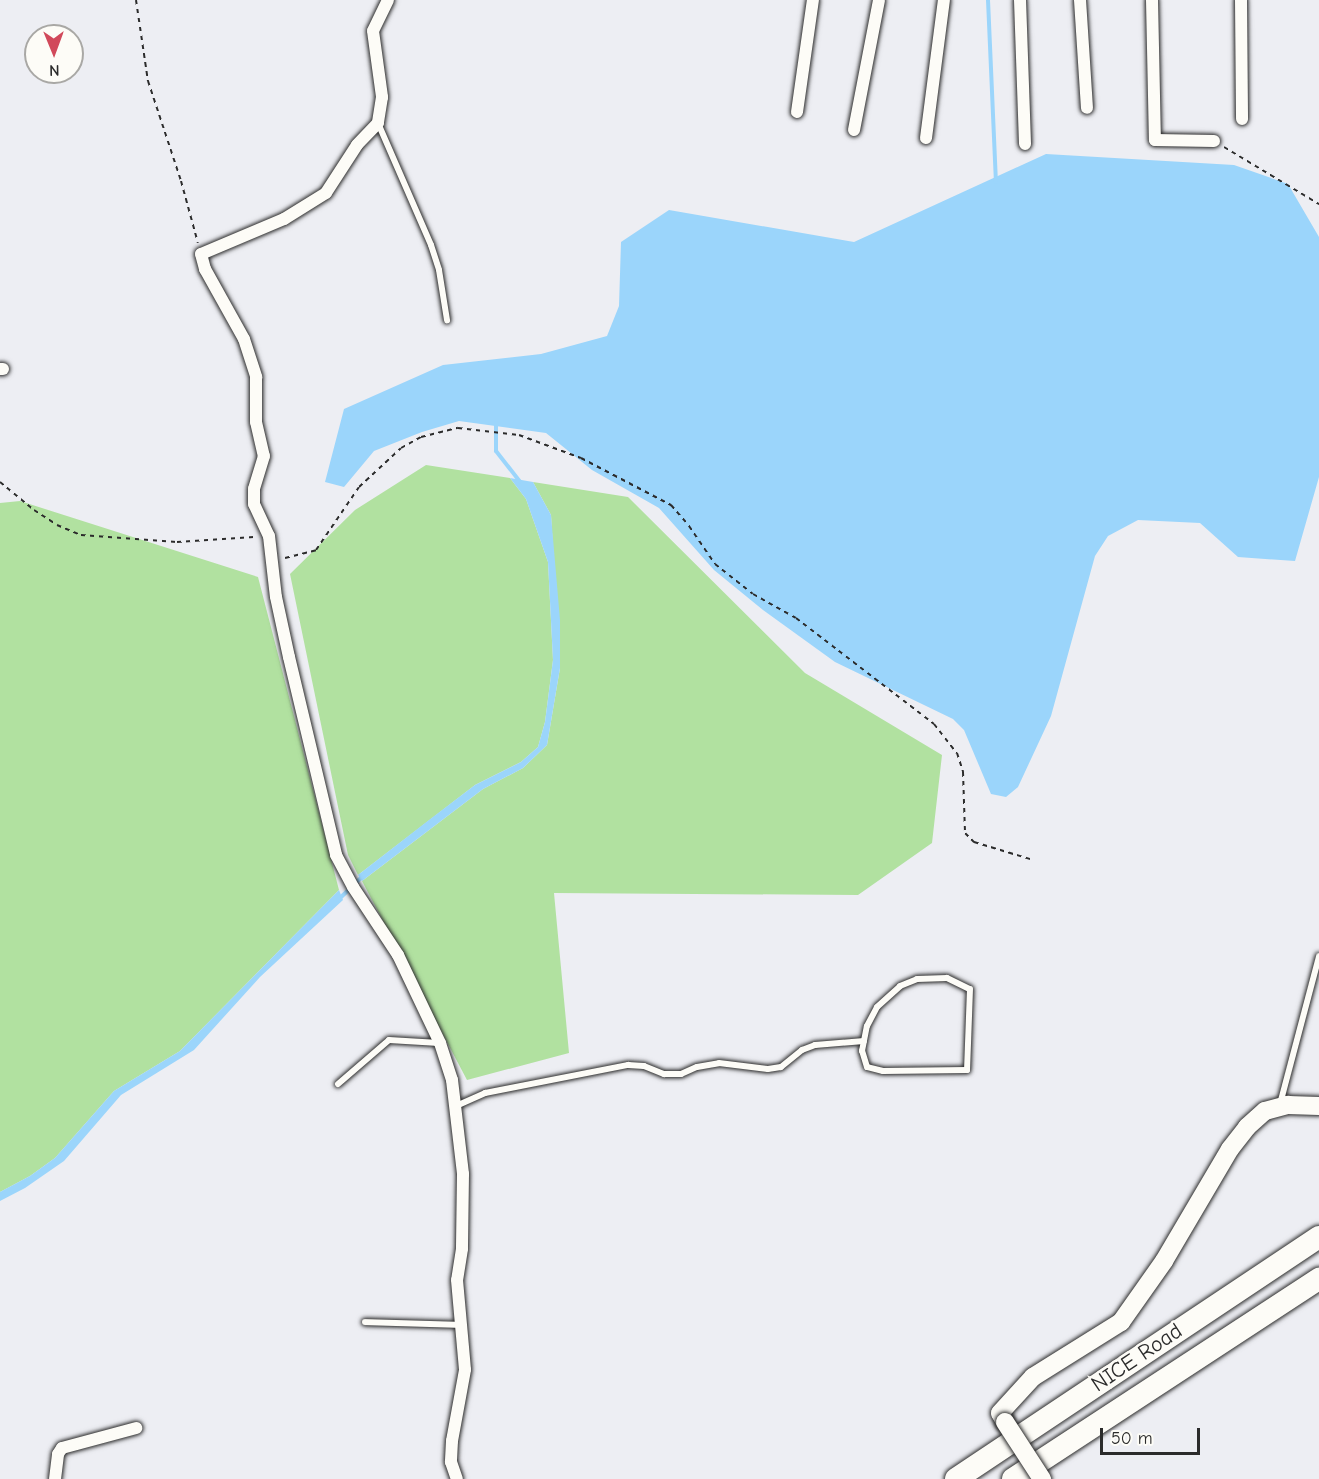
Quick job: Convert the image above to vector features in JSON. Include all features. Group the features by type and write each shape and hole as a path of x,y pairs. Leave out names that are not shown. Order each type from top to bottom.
{"highway":[{"name":"NICE Road","path":"956,1479 1319,1237"},
{"name":"NICE Road","path":"1013,1479 1319,1279"}],"street":[{"path":"388,0 373,31 382,97 378,123 357,146 326,193 284,219 201,255 205,269 244,339 256,377 255,422 264,456 254,489 254,504 269,536 276,594 336,855 353,888 398,955 440,1043 452,1080 463,1174 462,1249 457,1280 465,1370 452,1441 451,1462 457,1479"},
{"path":"797,112 813,0"},
{"path":"854,130 879,0"},
{"path":"926,138 944,0"},
{"path":"1020,0 1024,144"},
{"path":"1080,0 1087,108"},
{"path":"1152,0 1155,140 1214,141"},
{"path":"1241,0 1242,119"},
{"path":"1042,1479 1000,1413 1033,1377 1121,1322 1164,1261 1230,1149 1247,1127 1265,1112 1310,1104 1319,1106"},
{"path":"54,1479 58,1454 62,1448 136,1428"}],"lane":[{"path":"378,123 431,245 439,270 447,320"},
{"path":"1279,1108 1319,956"},
{"path":"947,978 970,989 967,1070 883,1071 867,1067 862,1051 864,1041 867,1026 877,1007 900,986 917,979 947,978"},
{"path":"338,1084 389,1040 440,1043"},
{"path":"456,1106 485,1093 628,1065 644,1066 664,1074 681,1074 697,1067 719,1063 768,1069 781,1067 802,1050 815,1045 864,1041"},
{"path":"365,1322 462,1325"}],"path":[{"path":"136,0 148,81 181,181 201,255"},
{"path":"1214,141 1319,204"},
{"path":"282,558 316,550 359,487 401,448 421,437 458,428 519,435 581,458 671,505 689,526 715,564 753,594 796,618 934,724 957,753 963,772 965,832 974,842 1030,859"},
{"path":"0,482 34,510 57,525 81,535 177,542 269,536"}],"green space":[{"path":"426,465 510,478 526,499 548,562 553,660 545,722 538,747 521,762 475,785 358,875 348,855 290,574 355,510"},
{"path":"533,482 628,497 805,673 942,755 932,843 858,895 554,893 569,1053 467,1080 362,881 483,789 523,768 547,745 560,668 551,515"},
{"path":"20,501 258,577 339,890 180,1051 114,1091 55,1158 30,1176 0,1192 0,503"}],"water":[{"path":"1046,154 1234,165 1288,184 1319,237 1319,477 1295,561 1238,557 1200,523 1138,520 1108,536 1095,556 1051,716 1018,787 1006,797 991,794 964,730 953,719 835,662 763,610 714,570 659,508 592,470 546,433 459,421 422,432 374,451 344,487 325,482 344,409 443,365 541,354 607,336 619,306 621,242 669,210 854,242"},
{"path":"510,478 533,482 551,515 560,620 560,668 547,745 523,768 483,789 362,881 358,875 429,820 475,785 521,762 538,747 545,722 553,660 548,562 526,499"},
{"path":"339,890 343,900 260,977 194,1050 121,1095 64,1161 25,1188 0,1201 0,1192 30,1176 55,1158 114,1091 180,1051"}],"waterway":[{"path":"988,0 996,182"},
{"path":"496,423 496,451 520,482"},
{"path":"338,900 363,876"}]}
